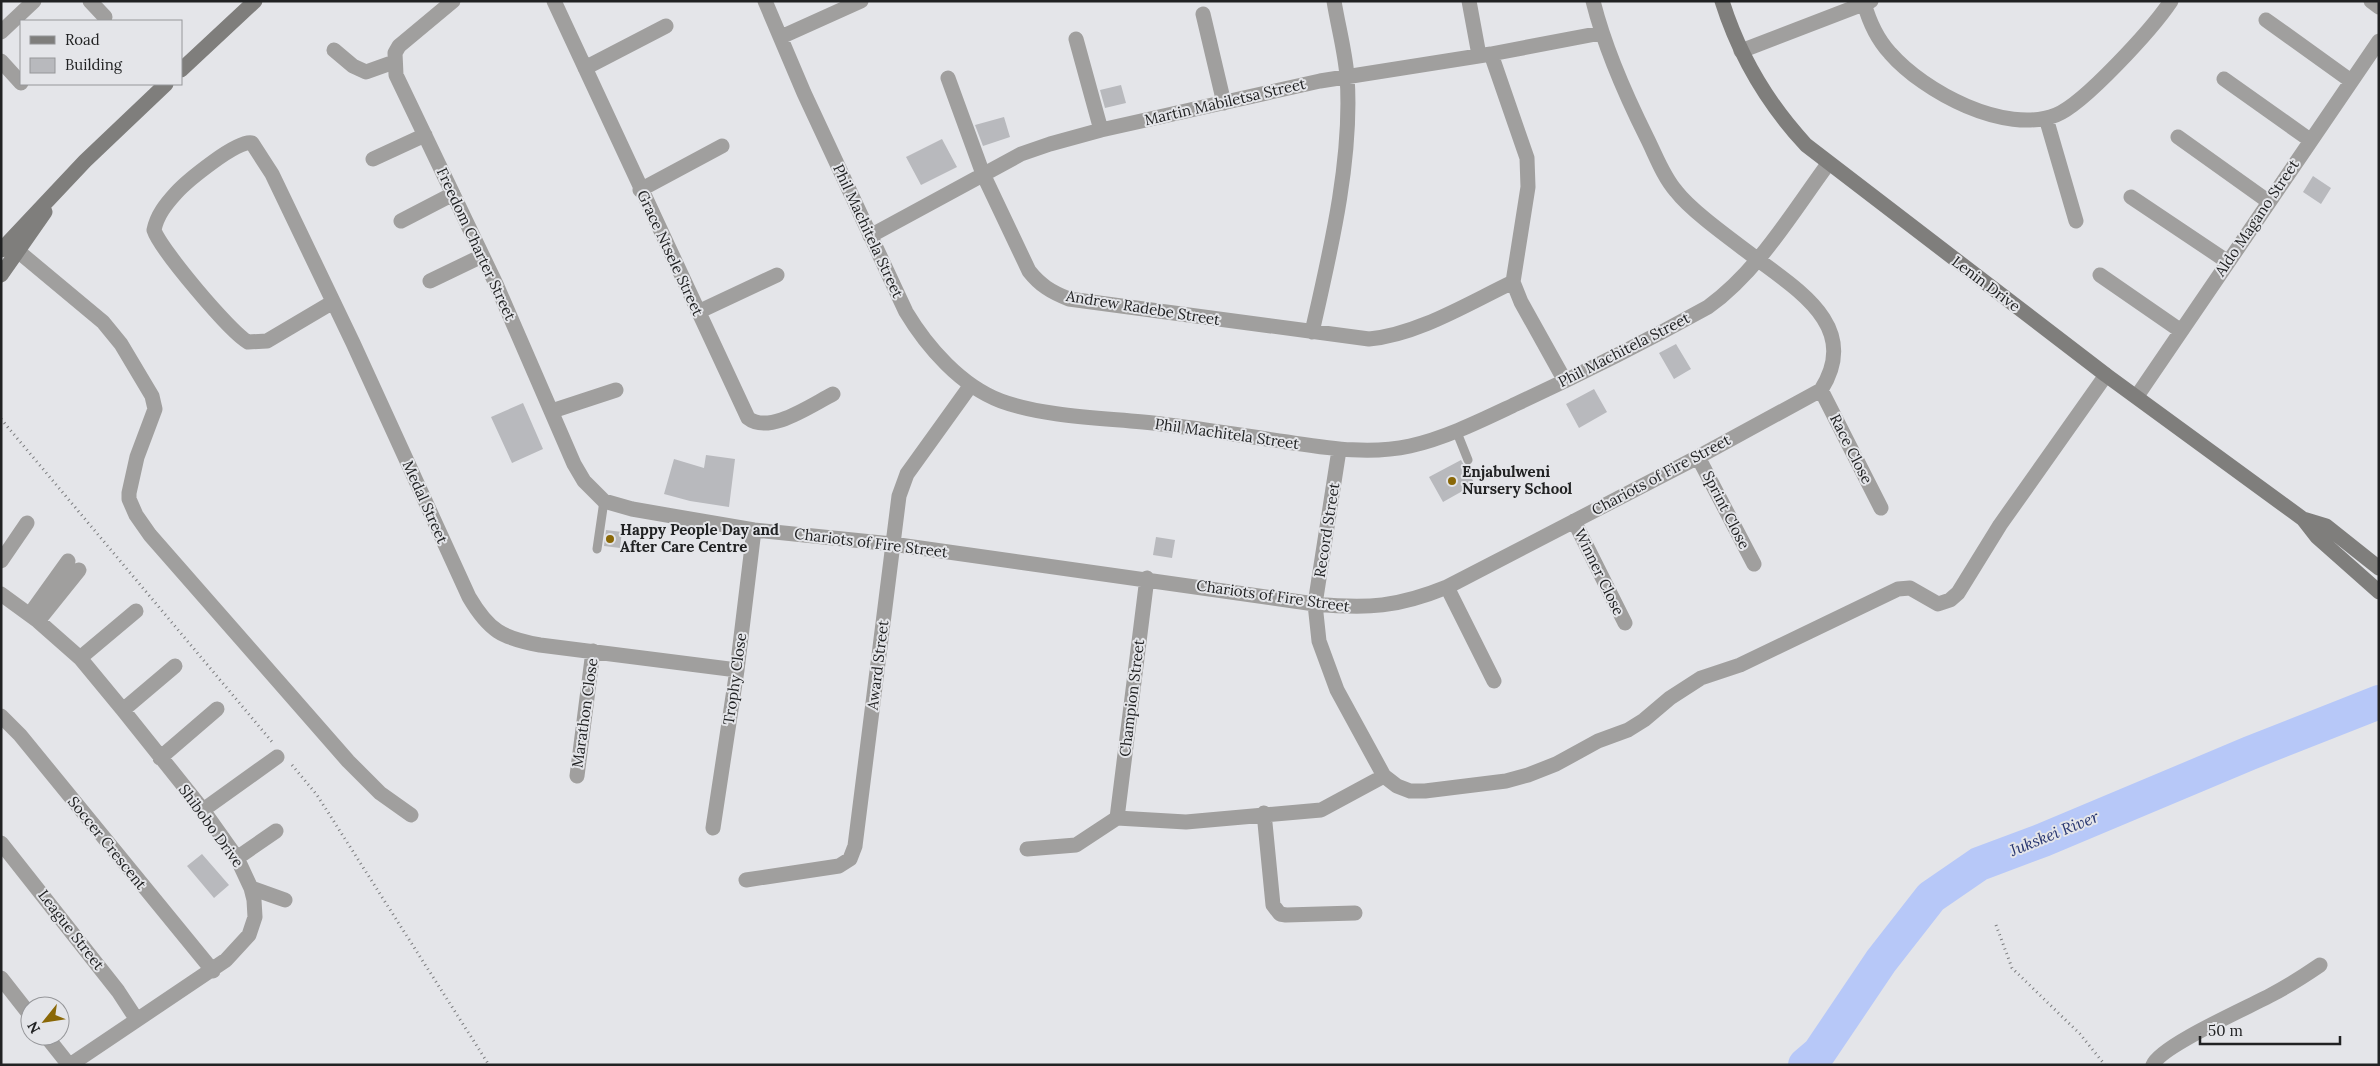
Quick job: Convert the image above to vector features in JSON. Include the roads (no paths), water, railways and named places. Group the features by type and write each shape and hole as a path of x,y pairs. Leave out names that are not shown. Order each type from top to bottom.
{"street":[{"path":"90,1 105,18"},
{"path":"182,69 255,1"},
{"path":"334,50 353,66 366,72 394,62 395,53 399,46 453,1"},
{"name":"Grace Ntsele Street","path":"554,1 739,404 748,418 755,424 766,425 779,421 833,394"},
{"name":"Phil Machitela Street","path":"765,1 804,93 870,236 916,328 935,351 972,385 1001,401 1043,411 1164,424 1339,450 1388,449 1409,446 1456,430 1565,381 1708,307 1719,299 1758,259 1828,164"},
{"path":"781,38 861,1"},
{"path":"1312,332 1325,272 1346,147 1347,75 1334,1"},
{"path":"1469,1 1485,54 1527,158 1528,187 1513,282 1521,302 1565,381"},
{"path":"1593,1 1601,33 1630,104 1660,165 1676,192 1758,259 1795,285 1826,321 1833,338 1833,355 1831,370 1820,390"},
{"name":"Lenin Drive","path":"1722,1 1741,51 1789,127 1828,164 2106,375 2303,519 2317,538 2377,587"},
{"path":"1741,51 1867,2 1868,17 1890,53 1936,90 1974,108 2009,119 2027,121 2046,118 2071,106 2130,50 2171,1"},
{"path":"2370,1 2379,7"},
{"path":"1,32 26,4"},
{"path":"1203,14 1224,103"},
{"path":"2266,20 2351,81"},
{"path":"585,68 666,26"},
{"name":"Martin Mabiletsa Street","path":"870,236 1021,154 1101,130 1347,75 1485,54 1601,33"},
{"path":"1076,39 1101,130"},
{"name":"Aldo Magano Street","path":"2137,396 2379,41"},
{"path":"1,61 20,82"},
{"name":"Freedom Charter Street","path":"394,62 396,75 482,256 574,464 584,481 604,501"},
{"name":"Andrew Radebe Street","path":"948,78 983,174 1028,270 1050,292 1068,299 1368,339 1384,338 1416,328 1513,282"},
{"path":"2224,79 2310,140"},
{"path":"1,250 122,125 165,85"},
{"path":"2046,118 2076,221"},
{"path":"373,159 425,135"},
{"path":"2178,137 2269,202"},
{"name":"Medal Street","path":"333,302 266,341 248,342 234,331 156,237 154,230 156,220 177,192 241,143 250,141 272,174 333,302 469,598 487,625 499,634 518,641 737,670"},
{"path":"640,190 722,146"},
{"path":"1,275 19,252 61,188"},
{"path":"401,221 453,194"},
{"path":"2131,197 2228,262"},
{"path":"19,252 104,322 121,344 152,396 155,409 137,457 129,493 132,507 145,529 348,761 380,793 411,815"},
{"path":"430,281 482,256"},
{"path":"698,312 777,275"},
{"path":"2100,276 2181,331"},
{"path":"1026,849 1076,846 1117,818 1186,822 1264,813 1321,810 1384,776 1397,786 1410,790 1425,791 1506,781 1556,764 1598,741 1628,730 1644,720 1670,698 1701,678 1740,664 1898,589 1910,588 1938,604 1950,600 1958,593 2000,526 2106,375"},
{"name":"Award Street","path":"746,880 840,866 846,864 853,854 899,496 907,474 972,385"},
{"path":"552,411 616,390"},
{"name":"Chariots of Fire Street","path":"604,501 632,509 754,530 892,544 1147,578 1316,604 1358,607 1384,606 1407,602 1446,587 1698,457 1820,390"},
{"name":"Race Close","path":"1820,390 1881,508"},
{"name":"Record Street","path":"1339,450 1316,604 1319,641 1327,665 1384,776"},
{"name":"Sprint Close","path":"1698,457 1754,564"},
{"name":"Lenin Drive","path":"2303,519 2326,526 2379,568"},
{"name":"Winner Close","path":"1574,521 1625,623"},
{"path":"1,561 27,523"},
{"name":"Trophy Close","path":"713,828 737,670 754,530"},
{"path":"34,618 73,565"},
{"name":"Champion Street","path":"1117,818 1147,578"},
{"path":"1446,587 1494,681"},
{"name":"Shibobo Drive","path":"1,594 34,618 80,658 202,810 237,858 251,888 255,917 249,935 242,945 212,971 69,1065"},
{"path":"80,658 136,611"},
{"name":"Marathon Close","path":"576,776 593,651"},
{"path":"120,706 171,664"},
{"path":"160,758 217,709"},
{"name":"Soccer Crescent","path":"1,716 20,735 212,971"},
{"path":"202,810 280,755"},
{"path":"1264,813 1276,909 1286,915 1355,913"},
{"path":"237,858 276,831"},
{"name":"League Street","path":"1,843 118,991 137,1020"},
{"path":"251,888 284,900"},
{"path":"2154,1065 2159,1056 2183,1041 2271,995 2320,965"},
{"path":"1,978 20,1002"},
{"path":"54,1046 69,1065"}],"lane":[{"path":"1456,430 1468,460"},
{"path":"597,549 600,514 604,501"}],"waterway":[{"name":"Jukskei River","path":"1805,1065 1819,1053 1881,961 1931,897 1979,864 2043,840 2250,753 2379,702"}],"place":[{"name":"Enjabulweni Nursery School","path":"1452,481"},
{"name":"Happy People Day and After Care Centre","path":"610,539"}]}
